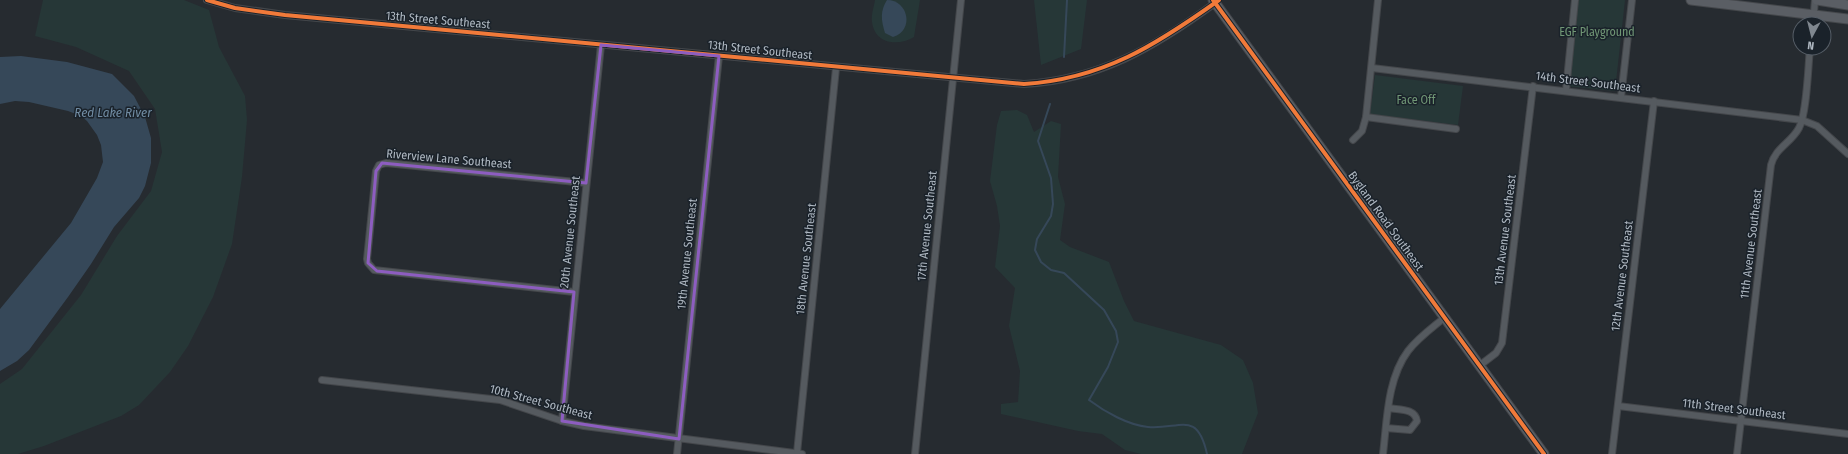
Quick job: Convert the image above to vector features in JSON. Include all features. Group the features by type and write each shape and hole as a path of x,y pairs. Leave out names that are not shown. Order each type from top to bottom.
{"street":[{"name":"13th Street Southeast","path":"207,0 236,8 285,15 836,68 1024,84 1061,80 1086,74 1117,63 1151,46 1215,1"},
{"name":"17th Avenue Southeast","path":"915,454 961,0"},
{"path":"1353,140 1362,131 1366,117 1378,0"},
{"path":"1566,90 1574,0"},
{"path":"1621,97 1632,0"},
{"path":"1691,0 1706,1 1796,16"},
{"path":"1814,16 1816,0 1848,5"},
{"name":"Bygland Road Southeast","path":"1215,1 1544,454"},
{"path":"1832,19 1848,19"},
{"name":"20th Avenue Southeast","path":"562,421 574,292 602,45"},
{"name":"19th Avenue Southeast","path":"677,454 719,56"},
{"name":"11th Avenue Southeast","path":"1737,454 1771,165 1775,154 1791,139 1802,120 1809,56"},
{"name":"18th Avenue Southeast","path":"799,454 836,68"},
{"name":"14th Street Southeast","path":"1372,68 1533,86 1802,120"},
{"name":"13th Avenue Southeast","path":"1480,366 1496,353 1502,343 1533,86"},
{"name":"12th Avenue Southeast","path":"1612,454 1654,101"},
{"path":"1366,117 1456,130"},
{"path":"1802,120 1817,126 1848,154"},
{"name":"Riverview Lane Southeast","path":"574,292 374,270 368,263 367,259 376,171 379,165 386,163 586,183"},
{"path":"1380,230 1389,223"},
{"path":"1383,454 1394,381 1402,361 1409,350 1444,318"},
{"name":"10th Street Southeast","path":"322,380 500,400 562,421 584,426 799,454"},
{"name":"11th Street Southeast","path":"1618,406 1848,434"},
{"path":"1386,428 1410,430 1417,422 1416,417 1410,411 1389,408"}],"highlighted area":[{"path":"601,45 719,56 679,439 562,421 574,292 377,271 368,263 376,171 382,163 586,183"}],"green space":[{"path":"43,0 184,0 209,10 219,47 245,96 247,120 242,177 232,244 213,297 188,346 170,372 139,405 121,416 44,446 18,454 0,454 0,384 22,369 81,295 117,236 151,191 162,152 155,109 129,71 76,47 35,36"},
{"path":"875,0 920,0 914,37 902,42 888,42 878,35 874,30 872,22 872,13"},
{"path":"1034,0 1087,0 1081,49 1041,65"},
{"name":"EGF Playground","path":"1575,0 1625,0 1615,91 1567,86"},
{"name":"Face Off","path":"1375,75 1463,86 1458,125 1370,114"},
{"path":"1017,110 1027,115 1034,132 1051,121 1061,124 1058,177 1065,204 1060,240 1070,247 1109,262 1124,301 1134,321 1221,345 1243,360 1253,383 1258,413 1242,454 1141,454 1125,450 1102,434 1078,431 1001,414 1001,404 1018,402 1020,371 1009,326 1015,288 995,267 1000,226 997,206 990,181 997,125 1001,111"}],"water":[{"path":"887,0 894,1 900,5 906,16 904,28 900,33 893,37 885,33 883,24 882,12"},
{"name":"Red Lake River","path":"21,56 67,62 112,74 134,96 145,117 151,138 151,163 145,186 139,198 114,227 68,297 29,350 17,361 0,371 0,309 71,223 97,178 103,162 101,145 97,135 87,121 81,116 68,111 29,102 15,101 0,104 0,57"}],"waterway":[{"path":"1064,57 1067,0"},
{"path":"1050,104 1038,141 1051,178 1053,204 1051,216 1037,239 1035,250 1041,262 1051,270 1064,273 1104,310 1116,331 1118,342 1108,367 1089,400 1117,417 1140,426 1192,426 1198,431 1203,440 1207,454"}],"cycle path":[{"path":"207,0 235,8 285,15 1024,84 1052,81 1079,75 1128,57 1173,31 1219,0"},
{"path":"1213,0 1544,454"}]}
